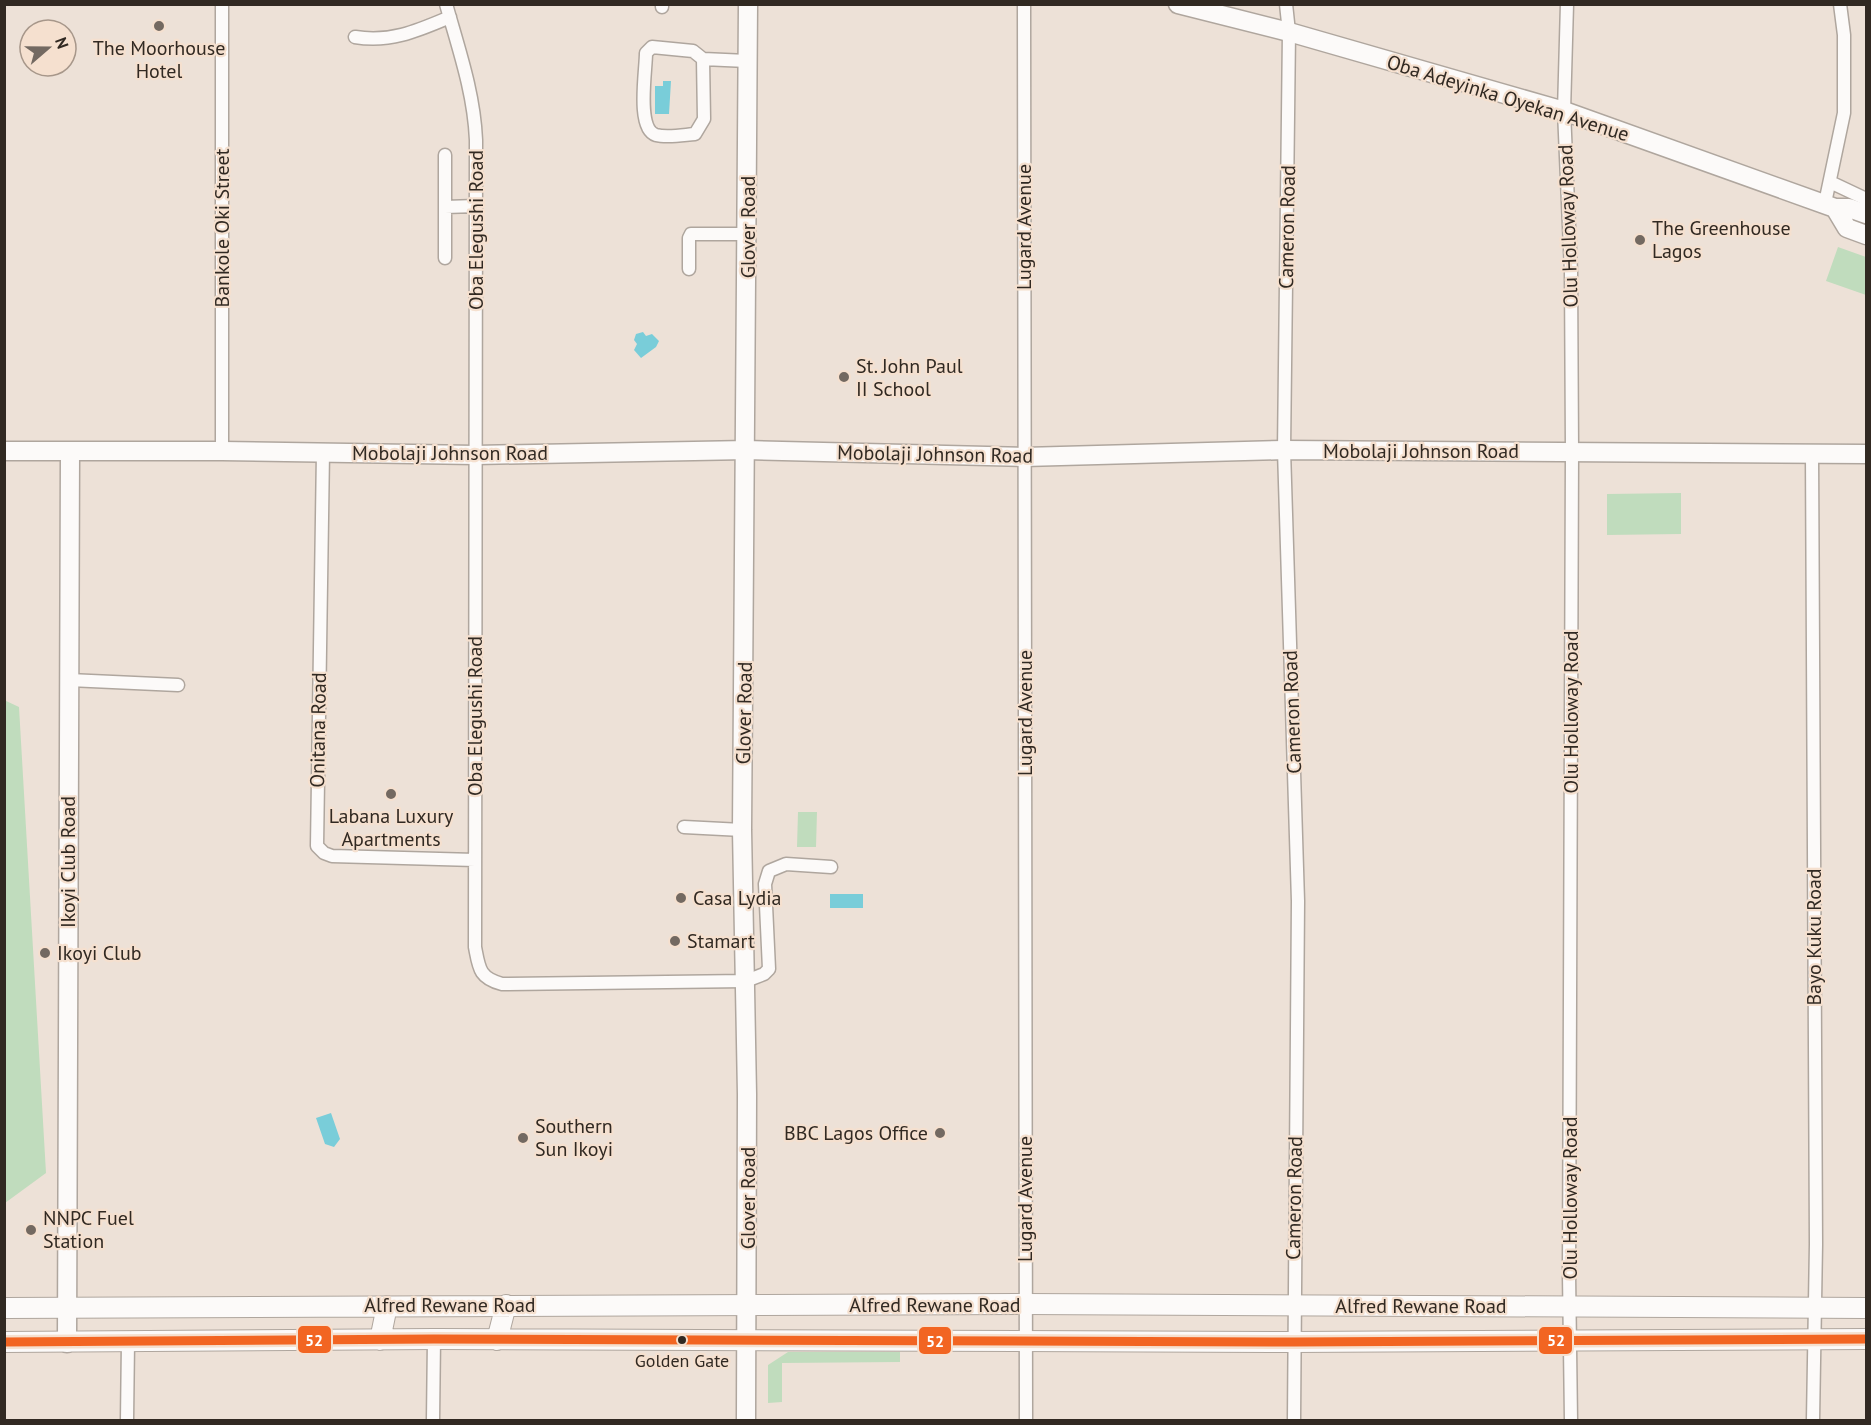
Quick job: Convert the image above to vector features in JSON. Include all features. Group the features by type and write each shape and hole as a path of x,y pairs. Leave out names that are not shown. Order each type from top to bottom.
{"main road":[{"name":"Glover Road","path":"746,1420 748,1306 746,981 742,831 747,450 748,4"},
{"name":"Oba Adeyinka Oyekan Avenue","path":"1178,4 1289,32 1564,111 1830,205 1866,214"},
{"path":"1830,205 1847,228 1866,235"},
{"name":"Mobolaji Johnson Road","path":"4,451 222,451 476,455 747,450 1024,457 1284,450 1866,454"},
{"name":"Ikoyi Club Road","path":"67,1343 70,452"},
{"name":"Alfred Rewane Road","path":"4,1308 1025,1304 1866,1308"},
{"path":"497,1340 506,1305"},
{"path":"380,1340 387,1306"},
{"name":"Alfred Rewane Road","path":"4,1342 434,1339 1294,1341 1571,1338 1866,1339"}],"street":[{"name":"Bankole Oki Street","path":"222,4 222,451"},
{"name":"Oba Elegushi Road","path":"446,4 475,109 475,947 479,969 488,980 501,984 746,981"},
{"name":"Lugard Avenue","path":"1024,4 1026,1420"},
{"name":"Cameron Road","path":"1286,4 1289,32 1284,450 1298,902 1293,1305 1294,1420"},
{"name":"Olu Holloway Road","path":"1567,4 1564,111 1571,272 1572,451 1569,1307 1571,1420"},
{"path":"1830,205 1830,182 1844,113 1844,35 1840,4"},
{"path":"355,38 377,40 403,36 450,17"},
{"path":"703,59 704,119 702,127 695,135 656,135 649,130 643,119 646,53 652,47 693,51 703,59 747,61"},
{"path":"445,154 445,258"},
{"path":"1830,182 1866,198"},
{"path":"445,207 476,206"},
{"path":"689,268 691,234 748,234"},
{"name":"Onitana Road","path":"323,452 317,846 324,853 332,856 475,860"},
{"name":"Bayo Kuku Road","path":"1812,454 1813,1420"},
{"path":"69,680 178,685"},
{"path":"684,827 742,831"},
{"path":"746,981 764,974 769,969 765,884 768,871 786,864 831,867"},
{"path":"433,1420 434,1339"},
{"path":"127,1420 128,1342"}],"green space":[{"path":"1838,247 1866,257 1866,295 1826,281"},
{"path":"1681,493 1681,534 1607,535 1607,494"},
{"name":"Ikoyi Club","path":"4,700 19,707 46,1173 5,1203"},
{"path":"798,812 817,812 816,847 797,847"},
{"path":"788,1352 900,1352 900,1362 782,1363 782,1402 768,1403 768,1365"}],"water":[{"path":"663,81 671,81 669,114 655,114 655,86 663,86"},
{"path":"643,332 646,336 652,334 659,341 656,347 641,358 634,350 637,344 634,340 636,334"},
{"path":"830,894 863,894 863,908 830,908"},
{"path":"331,1113 340,1139 334,1147 325,1144 316,1118"}],"transit line":[{"name":"52","path":"4,1342 434,1339 1294,1342 1866,1339"}],"place":[{"name":"The Moorhouse Hotel","path":"159,26"},
{"name":"The Greenhouse Lagos","path":"1640,240"},
{"name":"St. John Paul II School","path":"844,377"},
{"name":"Labana Luxury Apartments","path":"391,794"},
{"name":"Casa Lydia","path":"681,898"},
{"name":"Stamart","path":"675,941"},
{"name":"Ikoyi Club","path":"45,953"},
{"name":"BBC Lagos Office","path":"940,1133"},
{"name":"Southern Sun Ikoyi","path":"523,1138"},
{"name":"NNPC Fuel Station","path":"31,1230"},
{"name":"Golden Gate","path":"682,1340"}]}
